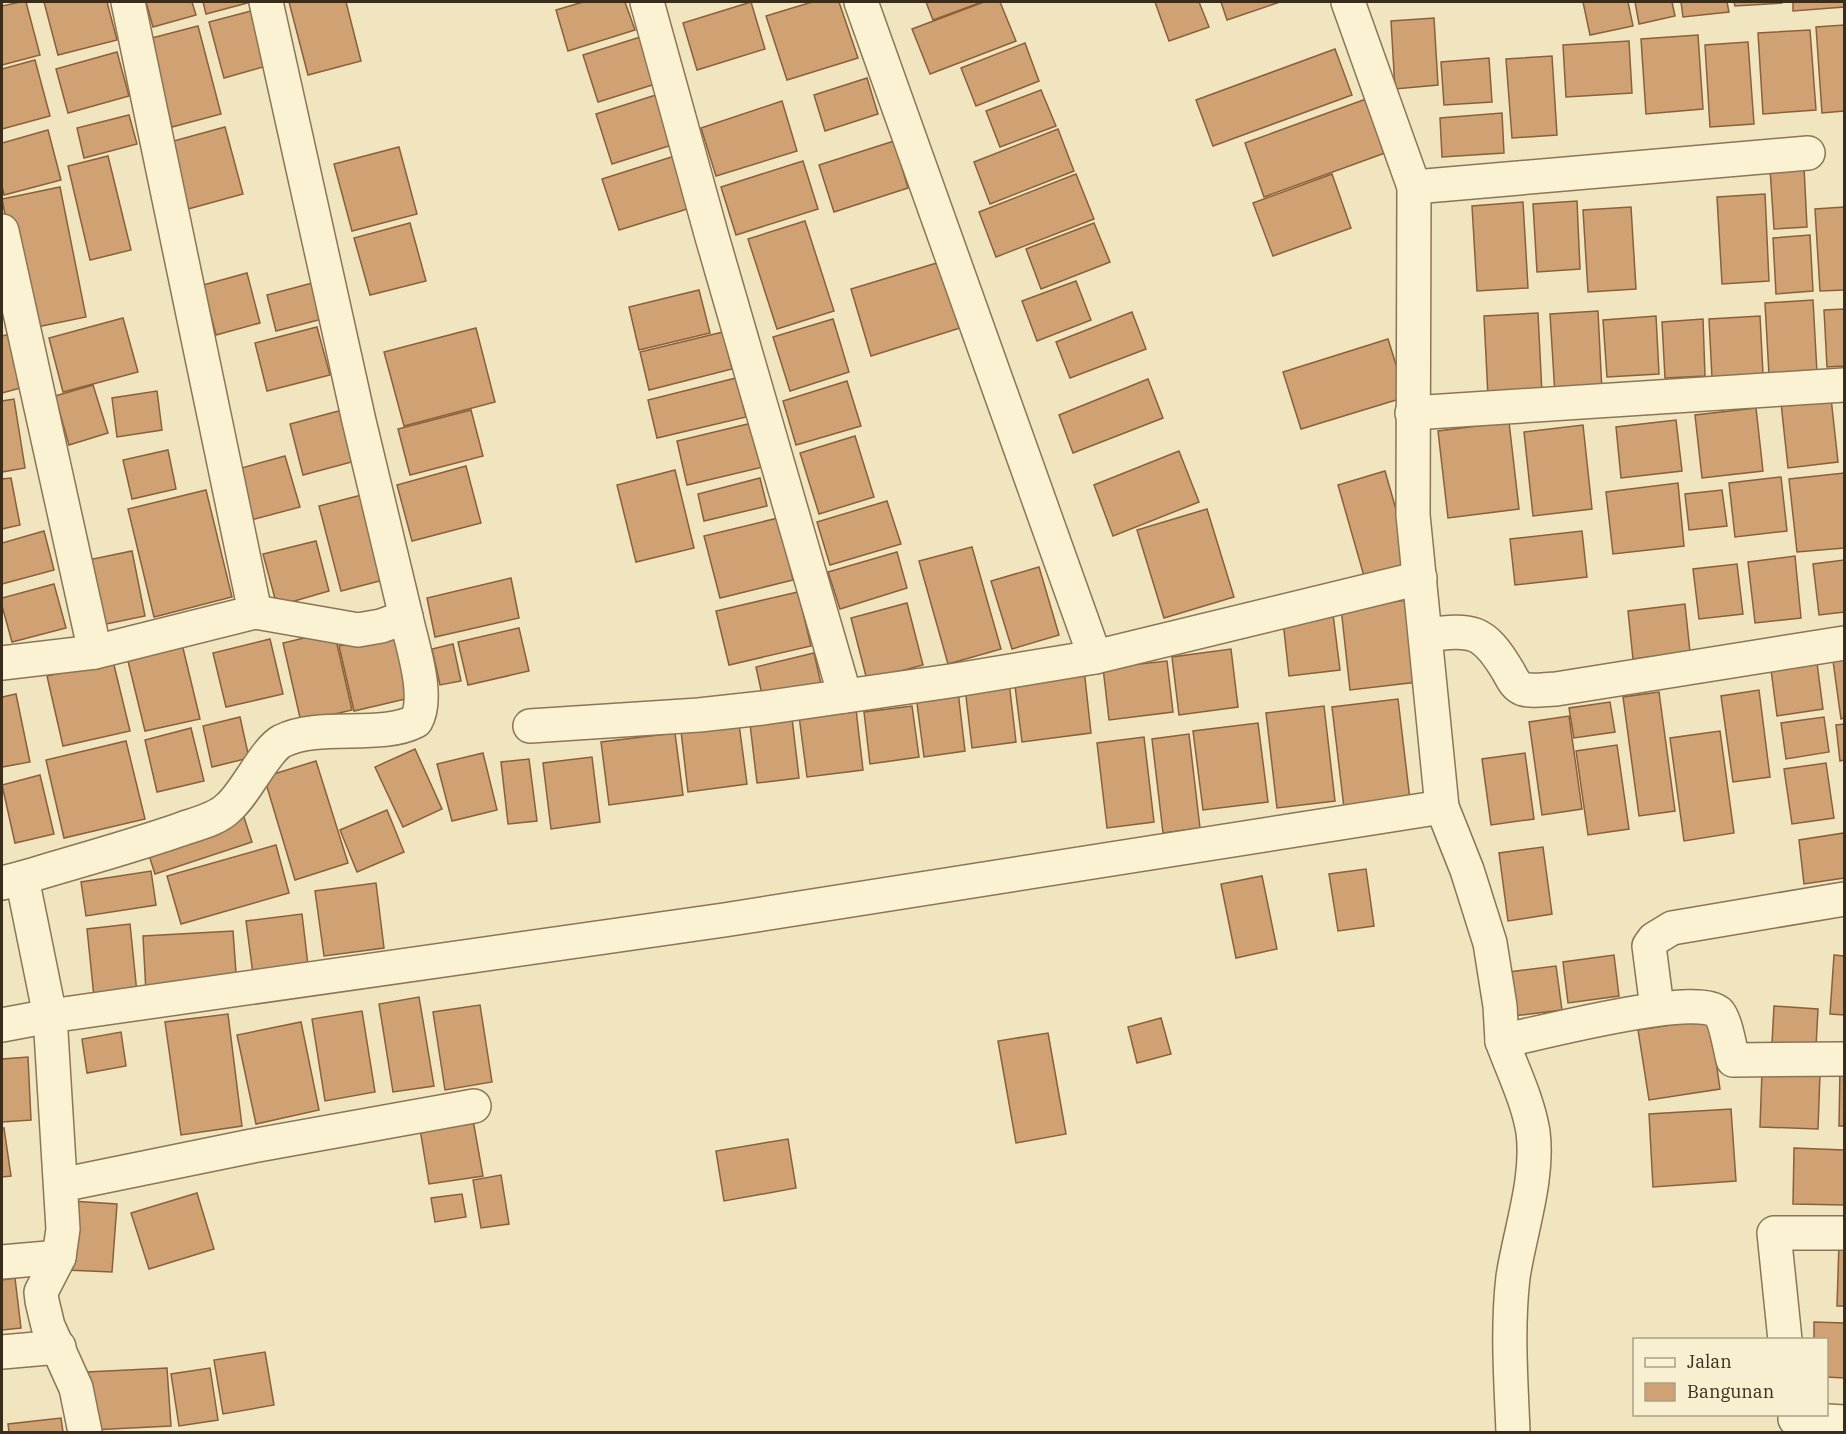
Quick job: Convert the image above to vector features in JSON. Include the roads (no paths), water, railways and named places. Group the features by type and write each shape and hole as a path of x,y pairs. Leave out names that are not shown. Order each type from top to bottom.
{"street":[{"path":"128,2 255,612"},
{"path":"85,1432 76,1388 48,1326 41,1292 59,1257 63,1229 50,1016 12,880 158,837 218,814 228,808 274,747 282,741 301,735 387,728 417,721 420,715 422,695 406,617 356,410 266,2"},
{"path":"647,2 712,237 845,696"},
{"path":"861,2 1095,657"},
{"path":"1348,2 1414,187 1413,515 1442,807 1467,870 1490,943 1500,1006 1502,1041 1528,1111 1533,1134 1532,1166 1509,1322 1513,1432"},
{"path":"1414,187 1808,153"},
{"path":"2,231 95,652"},
{"path":"1412,413 1845,385"},
{"path":"530,726 699,715 950,681 1095,657 1420,578"},
{"path":"2,663 95,652 255,612 358,630 381,626 406,617"},
{"path":"1426,635 1456,631 1471,633 1482,638 1497,653 1516,684 1523,689 1536,690 1556,689 1845,643"},
{"path":"2,1025 50,1016 724,920 1442,807"},
{"path":"1657,1008 1649,946 1654,939 1672,928 1845,899"},
{"path":"1502,1041 1657,1008 1693,1006 1718,1012 1723,1020 1733,1060 1845,1059"},
{"path":"61,1185 252,1146 474,1106"},
{"path":"1785,1338 1774,1233 1845,1233"},
{"path":"2,1262 59,1257"},
{"path":"2,1352 59,1347"},
{"path":"1795,1422 1845,1422"}]}
